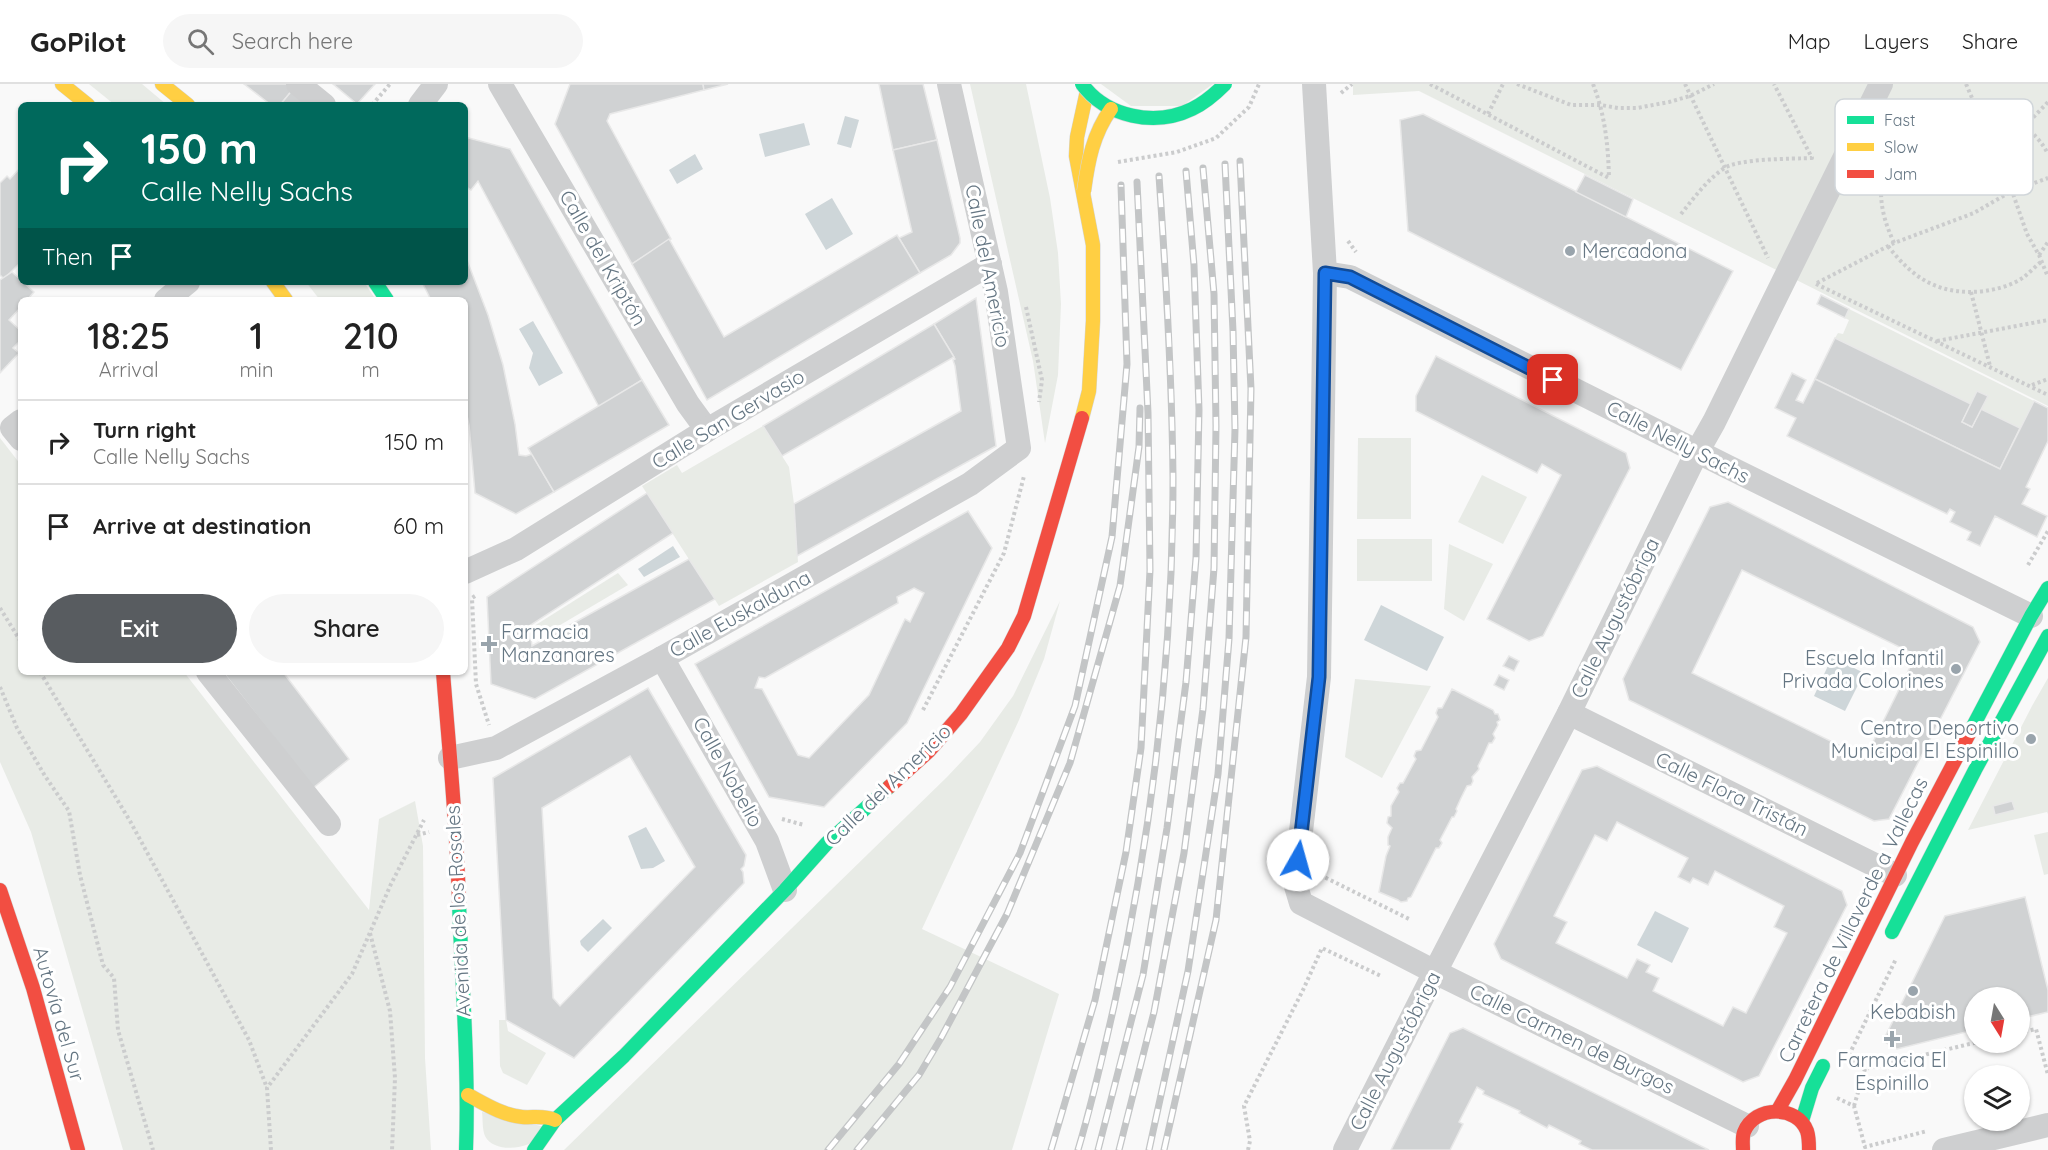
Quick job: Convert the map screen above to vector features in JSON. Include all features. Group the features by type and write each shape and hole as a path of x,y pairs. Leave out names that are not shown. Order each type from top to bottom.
{"main road":[{"path":"62,84 84,102"},
{"path":"162,84 184,102"},
{"path":"1084,88 1111,109 1139,119 1160,119 1180,116 1198,108 1225,84"},
{"name":"Calle del Americio","path":"534,1150 555,1120 624,1056 785,890 827,843 930,751 961,714 1008,648 1024,616 1089,391 1094,321 1093,245 1077,161 1077,137 1084,88"},
{"name":"Calle del Americio","path":"1084,191 1093,140 1099,124 1111,109"},
{"name":"Carretera de Villaverde a Vallecas","path":"1778,1110 1795,1080 1895,875 2031,616 2048,588"},
{"name":"Carretera de Villaverde a Vallecas","path":"1885,946 1975,770 2048,636"},
{"name":"Avenida de los Rosales","path":"443,675 453,811 457,836 468,1095 466,1150"},
{"name":"Autovía del Sur","path":"0,890 33,988 78,1150"},
{"name":"Carretera de Villaverde a Vallecas","path":"1802,1121 1812,1088 1832,1050"},
{"path":"468,1095 495,1109 522,1117 548,1116 555,1120"},
{"path":"467,1110 476,1150"},
{"path":"1743,1150 1743,1135 1747,1126 1760,1114 1778,1110 1791,1113 1802,1121 1808,1131 1809,1150"}],"street":[{"path":"298,84 320,102"},
{"path":"422,102 436,84"},
{"name":"Calle del Kriptón","path":"500,84 688,404 707,430"},
{"name":"Calle del Americio","path":"949,84 996,292 1019,448"},
{"path":"1314,84 1325,273"},
{"name":"Calle Augustóbriga","path":"1874,99 1881,84"},
{"name":"Calle Augustóbriga","path":"1345,1150 1569,713 1835,177"},
{"name":"Calle San Gervasio","path":"468,571 516,549 707,430 990,264"},
{"name":"Calle Nelly Sachs","path":"1325,273 1350,277 1697,452 2031,616"},
{"name":"Calle Carmen de Burgos","path":"1325,273 1319,677 1295,883 1301,903 1747,1126"},
{"path":"170,297 184,285"},
{"path":"18,423 12,428 18,435"},
{"name":"Calle Euskalduna","path":"450,758 496,748 662,658 970,484 1019,448"},
{"name":"Calle Nobelio","path":"662,658 767,841 785,890"},
{"path":"210,675 329,824"},
{"name":"Calle Flora Tristán","path":"1569,713 1895,875"},
{"path":"1937,1140 2048,1125"}],"path":[{"path":"375,102 390,84"},
{"path":"1341,99 1341,91 1352,84"},
{"path":"1430,84 1609,178 1607,135 1601,105 1593,84"},
{"path":"1488,114 1503,84"},
{"path":"1517,84 1571,105 1601,105 1618,108 1637,108 1690,96 1714,84"},
{"path":"1685,84 1765,252 1783,282"},
{"path":"1681,213 1702,187 1725,167 1770,159 1812,158 1774,84"},
{"path":"1966,84 1973,99"},
{"path":"2033,118 2048,102"},
{"path":"2033,134 2043,143 2048,154"},
{"path":"2033,183 2048,178"},
{"path":"1881,195 1883,217 1894,243"},
{"path":"2005,195 1974,213 1894,243 1816,284 2048,395"},
{"path":"2013,195 2027,234 2040,255 2048,277"},
{"path":"2040,255 2048,242"},
{"path":"1888,246 1900,262 1915,275 1932,285 1950,291 1971,292 1997,289 2023,278 2042,261"},
{"path":"1971,292 1990,367"},
{"path":"1025,303 1042,380 1038,410"},
{"path":"1936,341 2048,320"},
{"path":"2031,386 2048,379"},
{"path":"920,716 1004,553 1025,474 1015,480"},
{"path":"2024,572 2048,531"},
{"path":"479,593 472,598 476,684 489,727"},
{"path":"0,608 18,637"},
{"path":"42,675 135,831 249,1040 267,1088 271,1150"},
{"path":"0,687 17,728 69,811 80,875 103,965 114,978 118,1030 153,1150"},
{"path":"267,1088 352,974 391,884 428,811"},
{"path":"777,818 813,828"},
{"path":"370,932 390,1011 395,1078 392,1150"},
{"path":"1248,1150 1250,1142 1244,1106 1322,948 1381,976"},
{"path":"2030,1030 2036,1029 2048,1075"},
{"path":"1847,1058 1865,1069 1964,1045"},
{"path":"1865,1069 1854,1106 1865,1146 1937,1140"},
{"path":"1830,1094 1854,1106"}],"shaded area":[{"path":"89,84 142,84 163,102 111,102"},
{"path":"970,84 1026,84 1050,198 1058,253 1061,304 1058,375 1045,443 1033,361"},
{"path":"1101,84 1213,84 1182,106 1131,106"},
{"path":"1353,84 2048,84 2048,406 1419,91 1353,95"},
{"path":"845,116 859,120 851,148 837,144"},
{"path":"804,123 810,145 765,157 759,134"},
{"path":"695,154 703,169 677,184 669,170"},
{"path":"832,198 853,234 826,250 805,214"},
{"path":"308,285 366,285 374,297 318,297"},
{"path":"1849,309 2034,401 2020,428 1981,409 1987,395 1977,391 1971,404 1835,338 1838,333 1843,334 1849,320 1845,318"},
{"path":"533,321 563,373 539,386 529,368 533,353 519,329"},
{"path":"763,426 789,467 798,562 719,606 642,486 677,465 682,473"},
{"path":"0,438 18,461 18,675 186,675 369,910 379,819 415,801 423,846 425,1058 431,1150 123,1150 31,832 0,762"},
{"path":"1358,438 1411,438 1411,519 1357,519"},
{"path":"1482,475 1527,497 1503,544 1458,522"},
{"path":"1357,539 1432,539 1432,581 1357,581"},
{"path":"1449,544 1493,564 1464,621 1444,609"},
{"path":"673,546 680,557 644,577 638,569"},
{"path":"618,573 628,585 533,641 531,628"},
{"path":"1060,601 1044,659 1019,720 922,929 1059,994 1012,1150 564,1150 947,777 980,742 1013,696"},
{"path":"1381,605 1444,637 1427,671 1364,640"},
{"path":"1832,657 1864,673 1845,711 1814,696"},
{"name":"Centro Deportivo Municipal El Espinillo","path":"2048,678 2048,814 2047,812 1968,830 2032,706"},
{"path":"1355,679 1431,686 1382,778 1345,757"},
{"path":"646,827 665,861 653,868 641,869 628,836"},
{"path":"2048,832 2048,874 2044,875 2034,835"},
{"path":"1655,911 1689,928 1672,963 1637,945"},
{"path":"603,919 612,928 588,952 580,941"},
{"path":"499,1020 506,1020 508,1031 546,1053 527,1085 503,1073 500,1066"},
{"path":"482,1112 545,1127 529,1144 511,1148 498,1146 488,1141 485,1136"}],"building":[{"path":"244,84 288,84 294,88 282,102 267,102"},
{"path":"333,84 375,84 359,102 355,102"},
{"path":"570,84 703,84 704,90 610,114 607,121 671,239 632,264 555,124"},
{"path":"703,84 728,84 704,90"},
{"path":"879,84 923,84 937,140 893,150"},
{"path":"294,88 311,102 282,102"},
{"name":"Mercadona","path":"1423,114 1733,271 1681,370 1408,231 1400,120"},
{"path":"468,138 510,149 642,380 599,407 478,181 471,190 468,188"},
{"path":"937,140 960,243 951,255 920,273 899,238 912,232 893,150"},
{"path":"18,170 18,265 4,279 0,275 0,183 7,176 10,179"},
{"path":"1585,175 1633,199 1626,217 1576,192"},
{"path":"897,235 920,273 707,400 632,264 669,239 724,337"},
{"path":"468,263 488,315 503,365 519,455 532,454 554,492 516,514 475,493 468,420 468,297 430,297 424,285 468,285"},
{"path":"12,272 18,277 18,285 26,285 34,292 30,297 18,297 18,310 9,320 18,328 18,343 13,348 18,354 0,373 0,280"},
{"path":"1821,295 1849,309 1845,318 1817,304"},
{"path":"976,298 996,446 797,556 794,504 961,411 953,360 955,359 934,324"},
{"path":"934,324 954,357 782,456 763,426"},
{"path":"1835,338 1971,404 1962,422 1972,427 1981,409 2020,428 2000,469 1815,379"},
{"path":"1436,356 1626,453 1630,468 1543,636 1529,641 1487,619 1561,475 1542,464 1537,473 1416,411 1416,396"},
{"path":"1792,373 1806,380 1796,400 1803,403 1815,379 2000,469 2034,401 2048,408 2048,441 2026,487 2030,489 2022,504 2047,516 2037,537 1995,516 1980,546 1967,540 1971,532 1950,522 1955,512 1950,509 1947,514 1787,436 1796,418 1775,408"},
{"path":"642,380 669,425 554,492 528,448"},
{"path":"1977,391 1988,396 1972,427 1962,422"},
{"path":"647,493 673,533 529,626 532,646 689,559 715,599 535,699 491,684 487,597"},
{"path":"1728,502 1973,627 1980,642 1889,819 1874,821 1629,700 1623,679 1710,507","holes":["1742,570 1916,655 1865,758 1692,673"]},
{"path":"968,511 992,548 907,723 824,807 769,797 695,664","holes":["914,588 924,593 910,622 905,619 869,695 809,758 798,755 762,689 755,688 759,677 765,678 898,603 897,597"]},
{"path":"1509,656 1519,661 1514,671 1503,666"},
{"path":"225,675 285,675 349,759 313,788"},
{"path":"1499,675 1509,680 1504,690 1494,685"},
{"path":"648,688 746,855 744,866 741,869 744,883 574,1058 506,1020 493,778","holes":["630,756 695,867 560,1006 553,998 542,808"]},
{"path":"1452,689 1493,710 1495,714 1498,714 1500,720 1493,734 1495,738 1492,743 1489,743 1478,766 1479,769 1472,777 1471,785 1467,786 1454,817 1440,840 1442,843 1439,848 1436,848 1411,897 1401,902 1379,892 1390,846 1388,837 1392,828 1387,823 1388,817 1391,816 1391,806 1399,792 1397,788 1400,783 1403,783 1416,759 1414,756 1416,751 1421,750 1438,717 1436,713 1438,708 1442,708"},
{"path":"1597,766 1842,891 1847,905 1759,1076 1743,1082 1501,959 1494,944 1582,770","holes":["1617,822 1688,858 1678,877 1690,883 1693,878 1708,885 1715,871 1784,906 1774,927 1787,933 1746,1013 1733,1007 1723,1026 1653,991 1659,978 1646,972 1650,965 1637,959 1627,978 1556,943 1567,922 1554,916 1595,835 1607,841"]},
{"path":"2012,801 2015,810 1995,815 1993,806"},
{"path":"2025,897 2048,990 2048,1012 2030,1016 2030,987 1964,987 1964,1032 1897,1049 1883,1041 1945,916"},
{"path":"1463,1028 1709,1150 1592,1150 1579,1144 1581,1141 1549,1125 1547,1128 1519,1113 1520,1111 1483,1094 1484,1091 1477,1087 1459,1122 1463,1124 1450,1150 1391,1150 1450,1033"}],"railway":[{"path":"1164,1150 1216,920 1246,637 1251,389 1240,161"},
{"path":"1149,1150 1188,971 1218,774 1229,639 1235,429 1225,164"},
{"path":"1119,1150 1154,1012 1184,853 1203,709 1214,568 1216,426 1214,294 1203,168"},
{"path":"1098,1150 1143,975 1167,828 1186,682 1196,558 1199,410 1194,265 1186,171"},
{"path":"1078,1150 1114,1006 1127,941 1149,810 1164,677 1172,544 1173,477 1168,327 1159,176"},
{"path":"1051,1150 1095,1000 1126,852 1141,748 1150,570 1148,413 1137,182"},
{"path":"828,1150 899,1064 950,987 1020,853 1075,706 1112,537 1127,364 1121,185"},
{"path":"857,1150 919,1075 941,1038 1007,914 1070,763 1120,586 1139,447 1140,408"}],"traffic: fast":[{"path":"1082,84 1104,104 1132,116 1147,118 1163,117 1192,109 1210,98 1225,84"},
{"path":"377,285 385,297"},
{"path":"1970,732 2048,588"},
{"path":"1892,932 1975,770 2048,636"},
{"path":"534,1150 555,1120 624,1056 785,890 827,843 889,787"},
{"path":"459,903 466,1057 466,1150"},
{"path":"1802,1121 1812,1088 1823,1066"}],"traffic: slow":[{"path":"62,84 84,102"},
{"path":"162,84 184,102"},
{"path":"1082,418 1089,391 1093,321 1093,245 1076,156 1077,137 1087,91"},
{"path":"1084,191 1092,148 1111,109"},
{"path":"275,285 284,297"},
{"path":"468,1095 508,1114 555,1120"}],"traffic: jam":[{"path":"889,787 929,751 961,714 1008,648 1024,616 1082,418"},
{"path":"443,675 455,816 459,903"},
{"path":"1778,1110 1912,842 1970,732"},
{"path":"0,890 33,988 78,1150"},
{"path":"1743,1150 1743,1134 1749,1123 1766,1113 1776,1112 1794,1116 1802,1122 1808,1133 1809,1150"}],"place":[{"name":"Mercadona","path":"1570,251"},
{"name":"Farmacia Manzanares","path":"489,644"},
{"name":"Escuela Infantil Privada Colorines","path":"1956,669"},
{"name":"Centro Deportivo Municipal El Espinillo","path":"2031,739"},
{"name":"Kebabish","path":"1913,991"},
{"name":"Farmacia El Espinillo","path":"1892,1039"}],"route":[{"path":"1298,860 1319,677 1325,273 1350,277 1553,380"}]}
